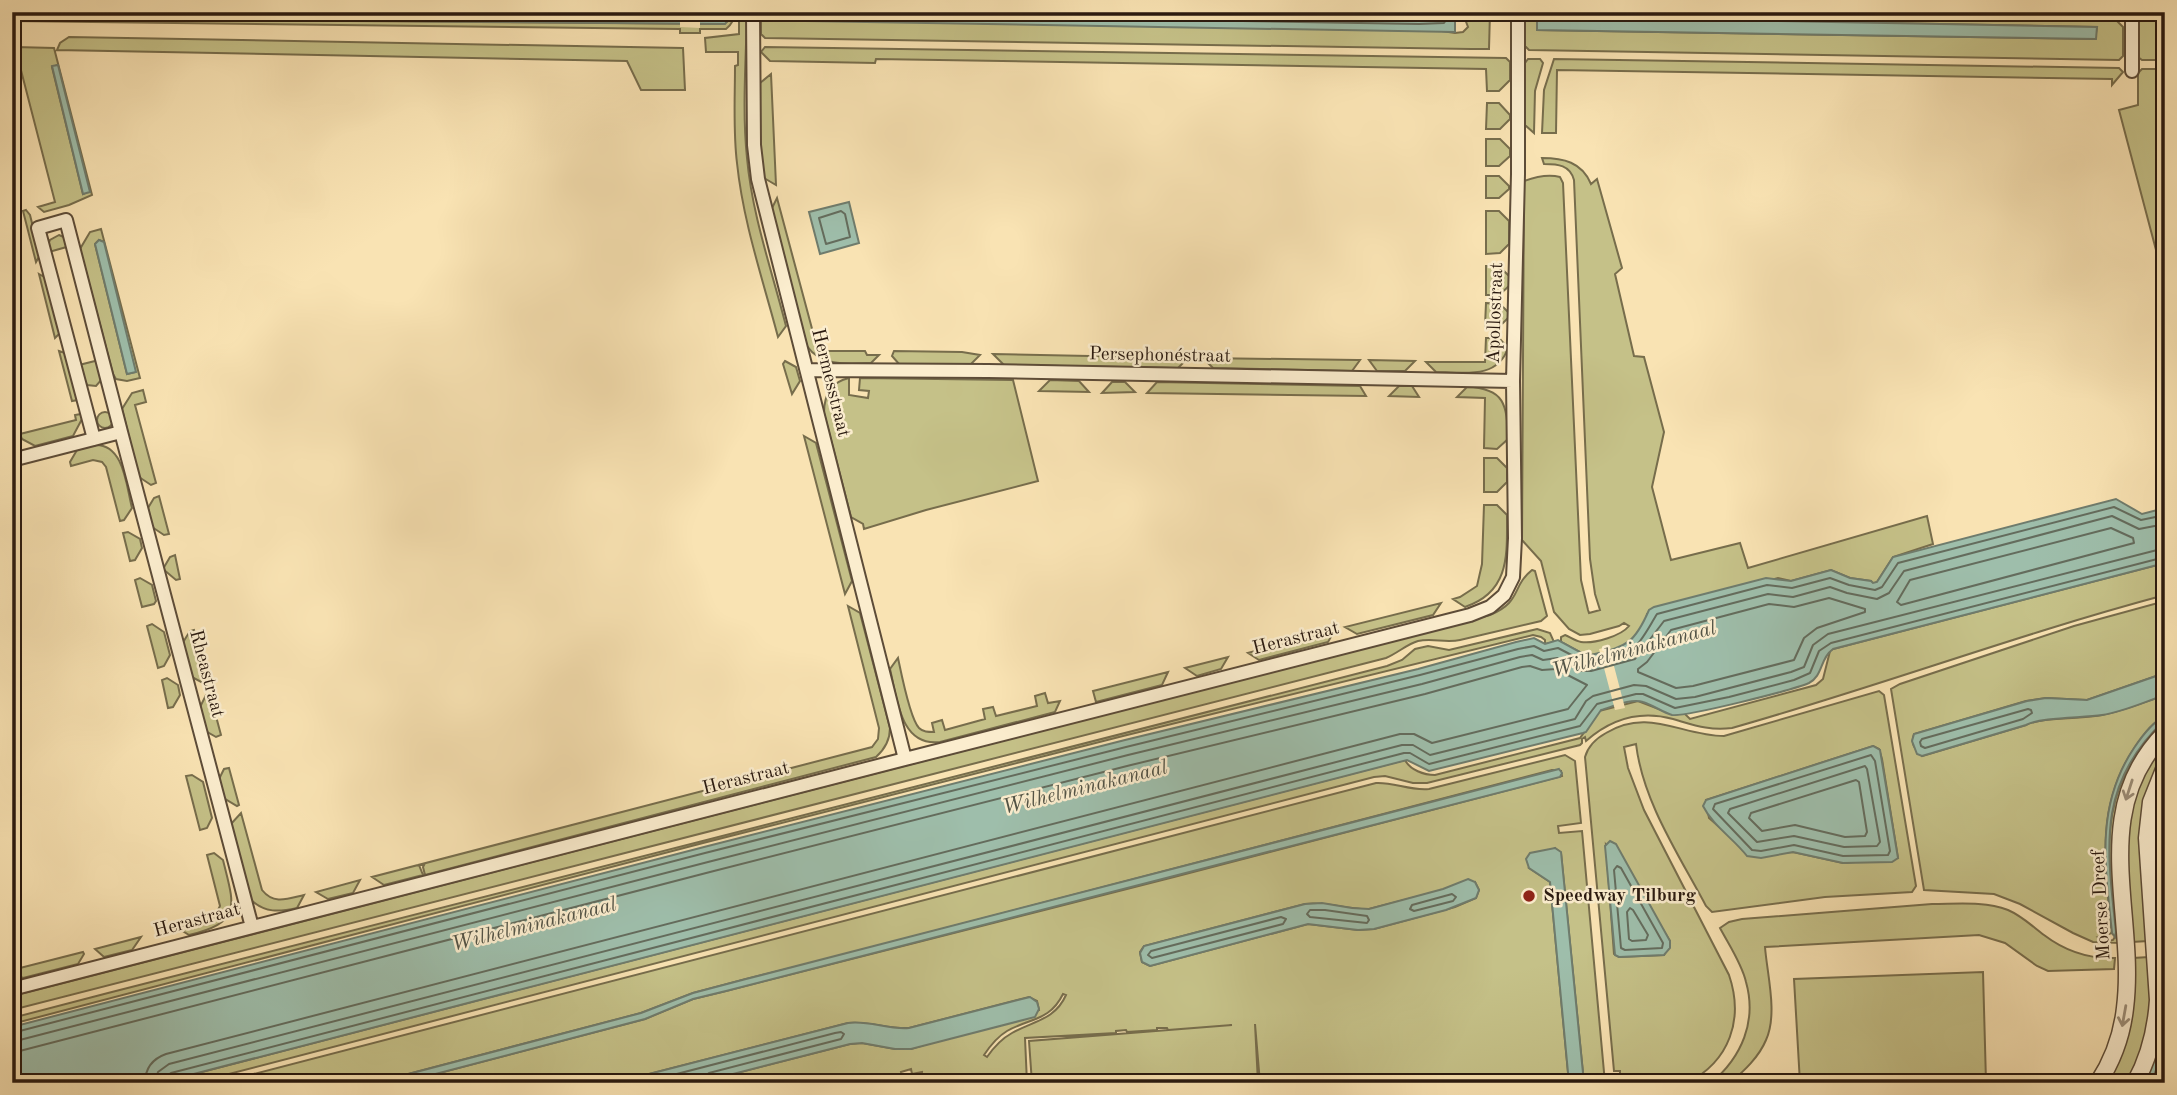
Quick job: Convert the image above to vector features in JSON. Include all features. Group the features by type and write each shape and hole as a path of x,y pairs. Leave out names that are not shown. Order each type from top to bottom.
{"street":[{"name":"Hermesstraat","path":"753,12 754,145 758,179 905,758"},
{"name":"Apollostraat","path":"1490,607 1504,595 1513,577 1516,538 1513,382 1518,174 1518,12"},
{"path":"2132,12 2132,71"},
{"name":"Rheastraat","path":"94,439 38,228 66,220 252,927"},
{"name":"Persephonéstraat","path":"807,370 1513,382"},
{"path":"12,460 121,432"},
{"name":"Herastraat","path":"12,989 1470,615 1490,607"},
{"name":"Moerse Dreef","path":"2098,1083 2111,1061 2120,1037 2126,1008 2127,975 2119,860 2123,809 2132,780 2144,759 2165,733"},
{"path":"2136,1083 2151,1048 2157,1023 2158,1000 2147,838 2151,802 2165,767"}],"shaded area":[{"path":"729,12 734,12 734,17 726,29 700,29 700,33 680,33 680,29 12,21 12,16 724,24 728,21"},
{"path":"739,12 747,12 747,158 758,222 786,326 778,337 754,251 740,185 735,127 735,66 738,65 738,52 706,52 705,38 739,34"},
{"path":"761,12 802,12 804,20 1455,33 1463,32 1468,27 1465,19 1456,14 1180,12 1490,12 1489,49 1471,49 765,38 761,34"},
{"path":"1525,12 1537,12 1537,30 2095,39 2097,27 1561,17 1555,12 1683,16 1684,13 2114,18 2123,27 2123,56 2119,60 1529,50 1525,46"},
{"path":"2138,12 2148,12 2149,20 2165,21 2162,38 2165,38 2165,60 2142,60 2138,57"},
{"path":"69,37 683,48 685,90 641,90 627,61 57,50 60,43"},
{"path":"15,47 54,48 92,195 44,212 38,207 55,202","holes":["58,65 90,191 83,194 52,67"]},
{"path":"765,47 1506,58 1510,62 1510,80 1499,91 1487,91 1486,69 876,59 875,63 770,61 761,52"},
{"path":"1528,59 1540,59 1543,63 1535,91 1534,133 1525,125 1525,63"},
{"path":"1554,59 2119,68 2123,72 2112,85 2112,79 1557,70 1556,133 1542,133 1544,90"},
{"path":"2142,69 2165,69 2165,284 2119,110 2138,105 2138,73"},
{"path":"771,74 776,185 764,178 760,146 760,83"},
{"path":"1487,103 1499,103 1510,115 1510,119 1500,129 1486,129"},
{"path":"1486,139 1500,139 1510,149 1510,156 1499,166 1486,166"},
{"path":"1542,158 1557,159 1577,166 1591,184 1597,179 1622,268 1615,274 1634,356 1644,357 1664,432 1652,487 1671,560 1740,543 1748,568 1927,516 1933,544 1893,557 1873,584 1871,581 1850,578 1831,570 1791,581 1778,578 1647,614 1636,636 1617,650 1587,656 1561,642 1561,637 1565,635 1581,642 1600,640 1614,636 1629,626 1624,623 1580,635 1569,629 1554,612 1541,561 1522,540 1524,181 1555,176 1560,177 1563,183 1581,580 1589,613 1600,610 1590,559 1574,180 1566,168 1544,164"},
{"path":"1486,176 1499,176 1509,189 1499,198 1486,198"},
{"path":"777,198 818,351 865,351 867,355 879,355 871,363 845,364 828,361 813,353 807,346 771,210"},
{"path":"26,210 30,215 40,255 36,262 23,211"},
{"path":"1486,211 1499,211 1509,221 1509,244 1500,253 1486,254"},
{"path":"101,229 140,378 127,381 116,379 113,374 80,249 90,232","holes":["99,240 104,242 135,372 127,374 95,244"]},
{"path":"59,235 66,238 70,246 49,252 50,240"},
{"path":"1486,266 1499,266 1509,276 1509,286 1499,295 1486,295"},
{"path":"39,274 46,278 60,333 55,338"},
{"path":"1486,303 1500,304 1508,312 1509,317 1499,327 1485,326"},
{"path":"1486,338 1499,338 1508,348 1503,358 1488,370 1468,373 1436,372 1426,362 1485,362"},
{"path":"59,351 65,353 78,400 72,401"},
{"path":"894,351 962,352 980,355 970,365 899,364 892,356"},
{"path":"993,354 1187,359 1178,368 1004,365"},
{"path":"1203,358 1360,360 1352,371 1213,368"},
{"path":"99,360 103,378 96,386 87,385 79,365"},
{"path":"1369,360 1415,361 1405,371 1377,371"},
{"path":"785,361 796,367 800,381 792,394 783,364"},
{"path":"849,378 849,395 868,398 869,391 859,390 860,378 1013,380 1038,481 864,529 863,524 851,517 824,413 825,400 830,390"},
{"path":"1050,380 1079,381 1089,392 1039,391"},
{"path":"1112,382 1125,382 1135,392 1102,393"},
{"path":"1157,382 1360,386 1366,396 1147,393"},
{"path":"1399,386 1412,386 1419,397 1389,396"},
{"path":"1467,387 1489,391 1496,395 1505,408 1508,439 1497,449 1484,448 1485,398 1457,397"},
{"path":"143,390 146,402 135,405 156,483 151,485 139,477 122,409 132,393"},
{"path":"105,412 111,414 111,426 105,428 99,426 97,420 99,414"},
{"path":"81,414 82,419 73,436 35,446 22,439 20,434 76,420 75,415"},
{"path":"804,436 816,443 852,581 845,594"},
{"path":"95,445 105,446 112,451 122,468 132,508 124,520 120,521 106,467 102,462 93,460 71,466 70,462 77,450"},
{"path":"1484,458 1497,458 1507,468 1507,482 1497,492 1484,492"},
{"path":"159,496 169,534 164,535 152,527 148,508 154,498"},
{"path":"1484,505 1497,505 1507,515 1506,558 1498,582 1491,592 1465,607 1453,599 1477,586 1482,564"},
{"path":"128,532 140,539 142,548 135,560 130,561 123,533"},
{"path":"175,555 180,579 176,580 163,569 170,557"},
{"path":"2165,563 2165,595 2056,626 1732,728 1709,728 1661,716 1626,718 1606,727 1586,741 1585,737 1580,745 1427,783 1413,783 1385,776 1374,777 194,1083 159,1083 1405,760 1410,767 1418,771 1435,775 1580,738 1599,711 1638,701 1674,715 1684,713 1690,719 1816,685 1823,679 1830,651 1833,649"},
{"path":"1532,570 1535,571 1547,616 1541,621 1460,640 1418,641 1386,658 12,1010 12,996 1490,615 1512,600 1525,576"},
{"path":"140,578 152,585 156,601 154,604 142,607 135,580"},
{"path":"2165,601 2165,673 2087,700 2046,698 2026,701 1914,734 1913,738 1914,746 1922,756 2033,722 2102,715 2165,695 2165,717 2152,725 2122,769 2108,814 2106,860 2112,933 2098,937 2106,942 2113,940 2116,935 2109,847 2117,794 2127,769 2165,720 2165,726 2121,796 2116,816 2114,837 2121,943 2093,942 2020,904 1994,894 1924,890 1891,689 2074,626"},
{"path":"1441,603 1433,615 1357,634 1345,627"},
{"path":"848,606 860,613 890,728 886,744 876,757 425,875 424,865 419,865 423,875 384,885 372,877 872,747 878,739 879,728"},
{"path":"152,624 164,632 170,655 164,666 158,668 147,626"},
{"path":"1537,629 1550,633 1554,642 1545,644 1541,637 1533,635 1123,736 12,1024 12,1018 108,993 1387,666 1402,660 1415,649 1428,646 1449,650"},
{"path":"194,630 207,682 203,683 190,676 182,644 190,631"},
{"path":"1335,630 1328,642 1259,660 1248,653"},
{"path":"1228,657 1221,669 1197,676 1185,668"},
{"path":"898,658 912,715 919,728 924,731 934,732 932,723 942,720 945,730 985,719 983,709 993,707 996,716 1037,706 1035,696 1045,693 1048,703 1060,701 1055,712 940,742 927,741 916,737 908,729 898,706 890,669"},
{"path":"1168,672 1162,685 1096,702 1093,691"},
{"path":"167,678 178,685 180,695 173,707 168,708 162,680"},
{"path":"1879,691 1884,695 1916,886 1912,892 1825,897 1712,912 1706,906 1654,807 1640,766 1636,744 1624,747 1628,768 1644,810 1729,975 1735,1007 1730,1037 1714,1063 1702,1074 1687,1083 1615,1083 1615,1075 1620,1074 1620,1071 1614,1071 1586,753 1603,735 1636,722 1724,736","holes":["1873,746 1879,749 1882,759 1898,858 1843,863 1793,852 1748,856 1709,818 1706,800","1606,845 1670,941 1664,955 1619,957 1614,954"]},
{"path":"210,694 221,735 216,737 204,730 199,709 206,695"},
{"path":"2165,741 2165,756 2158,768 2148,941 2132,942 2124,843 2135,789"},
{"path":"1565,755 1575,761 1581,823 1558,826 1559,833 1582,831 1605,1083 1584,1083 1561,853 1555,848 1529,868 1550,882 1569,1083 1260,1083 1255,1024 1258,1083 1032,1083 1029,1041 1232,1025 1025,1038 1027,1083 921,1083 922,1072 912,1074 911,1069 901,1072 902,1076 874,1083 698,1083 850,1044 911,1049 1039,1010 1037,1001 1029,997 909,1028 848,1023 614,1083 401,1083 645,1019 693,999 1562,776 1561,771 1552,770 693,993 641,1013 374,1083 219,1083 1376,783 1429,789","holes":["1475,882 1479,890 1476,898 1455,907 1374,929 1358,930 1308,924 1150,966 1142,962 1140,952 1144,946 1305,904 1369,909","1063,994 1066,995 1050,1015 1008,1035 987,1057 984,1055 1003,1033 1046,1014"]},
{"path":"229,768 239,805 237,806 222,797 218,781 224,769"},
{"path":"192,775 203,782 212,818 207,828 200,830 186,776"},
{"path":"2165,805 2165,915 2161,847"},
{"path":"241,813 262,890 276,899 304,895 297,908 272,910 251,900 230,825"},
{"path":"214,853 223,860 230,889 230,910 219,924 189,935 178,928 214,918 220,906 207,855"},
{"path":"360,880 353,893 328,899 316,892"},
{"path":"1932,904 1980,904 2008,910 2069,950 2096,957 2115,958 2114,969 2048,971 2005,943 1979,935 1765,947 1771,994 1771,1018 1766,1040 1746,1069 1730,1083 1711,1083 1739,1050 1750,1011 1744,975 1720,928 1729,922 1742,919"},
{"path":"141,937 132,950 104,957 95,949"},
{"path":"83,952 78,964 23,978 12,973 12,970"},
{"path":"2149,957 2149,1031 2129,1083 2106,1083 2129,1031 2134,993 2133,958"},
{"path":"1983,972 1986,1082 1800,1083 1794,979"},
{"path":"2165,1046 2165,1077 2162,1083 2151,1083"}],"water":[{"path":"12,12 729,12 729,19 725,24 66,18 12,16"},
{"path":"802,12 1180,12 1455,16 1455,32 806,21"},
{"path":"1537,12 1555,12 1561,17 2097,27 2096,39 1537,30"},
{"path":"58,65 90,192 83,194 52,66"},
{"path":"849,202 859,243 820,254 809,212"},
{"path":"99,240 104,242 136,372 127,374 95,244"},
{"name":"Wilhelminakanaal","path":"2116,499 2142,514 2165,508 2165,563 1833,649 1814,680 1783,691 1717,708 1672,715 1643,702 1627,702 1601,710 1583,733 1429,771 1407,760 159,1083 12,1083 12,1027 704,847 1418,669 1516,642 1534,638 1545,644 1558,640 1587,656 1626,643 1638,631 1649,610 1654,607 1766,578 1791,581 1831,570 1873,583 1877,582 1893,557"},
{"path":"2165,673 2165,695 2118,712 2033,722 1922,756 1917,754 1912,741 1914,734 2027,701 2046,698 2087,700"},
{"path":"2164,717 2165,720 2143,744 2127,768 2111,818 2109,845 2115,937 2112,933 2106,861 2108,815 2113,792 2134,748 2151,726"},
{"path":"1873,746 1880,750 1898,858 1892,862 1843,863 1793,852 1761,858 1747,856 1712,820 1703,806 1706,800"},
{"path":"1559,769 1562,773 1560,777 693,999 645,1019 401,1083 374,1083 641,1013 693,993"},
{"path":"2165,791 2160,851 2163,920 2160,912 2157,851"},
{"path":"1610,841 1616,844 1670,941 1670,948 1664,955 1615,955 1605,846"},
{"path":"1555,848 1561,852 1584,1083 1569,1083 1550,882 1529,868 1526,859 1530,853"},
{"path":"1468,879 1475,882 1479,890 1476,898 1446,910 1374,929 1358,930 1308,924 1150,966 1142,962 1140,953 1144,946 1305,904 1322,903 1369,909 1443,889"},
{"path":"1030,997 1037,1002 1039,1009 1035,1017 911,1049 850,1044 698,1083 614,1083 848,1023 909,1028"},
{"path":"2165,1014 2165,1046 2151,1083 2145,1083 2159,1047"}],"pier":[{"path":"680,12 700,12 700,28 680,27"},
{"path":"1609,647 1625,708 1615,710 1599,649"}],"place":[{"name":"Speedway Tilburg","path":"1529,896"}]}
